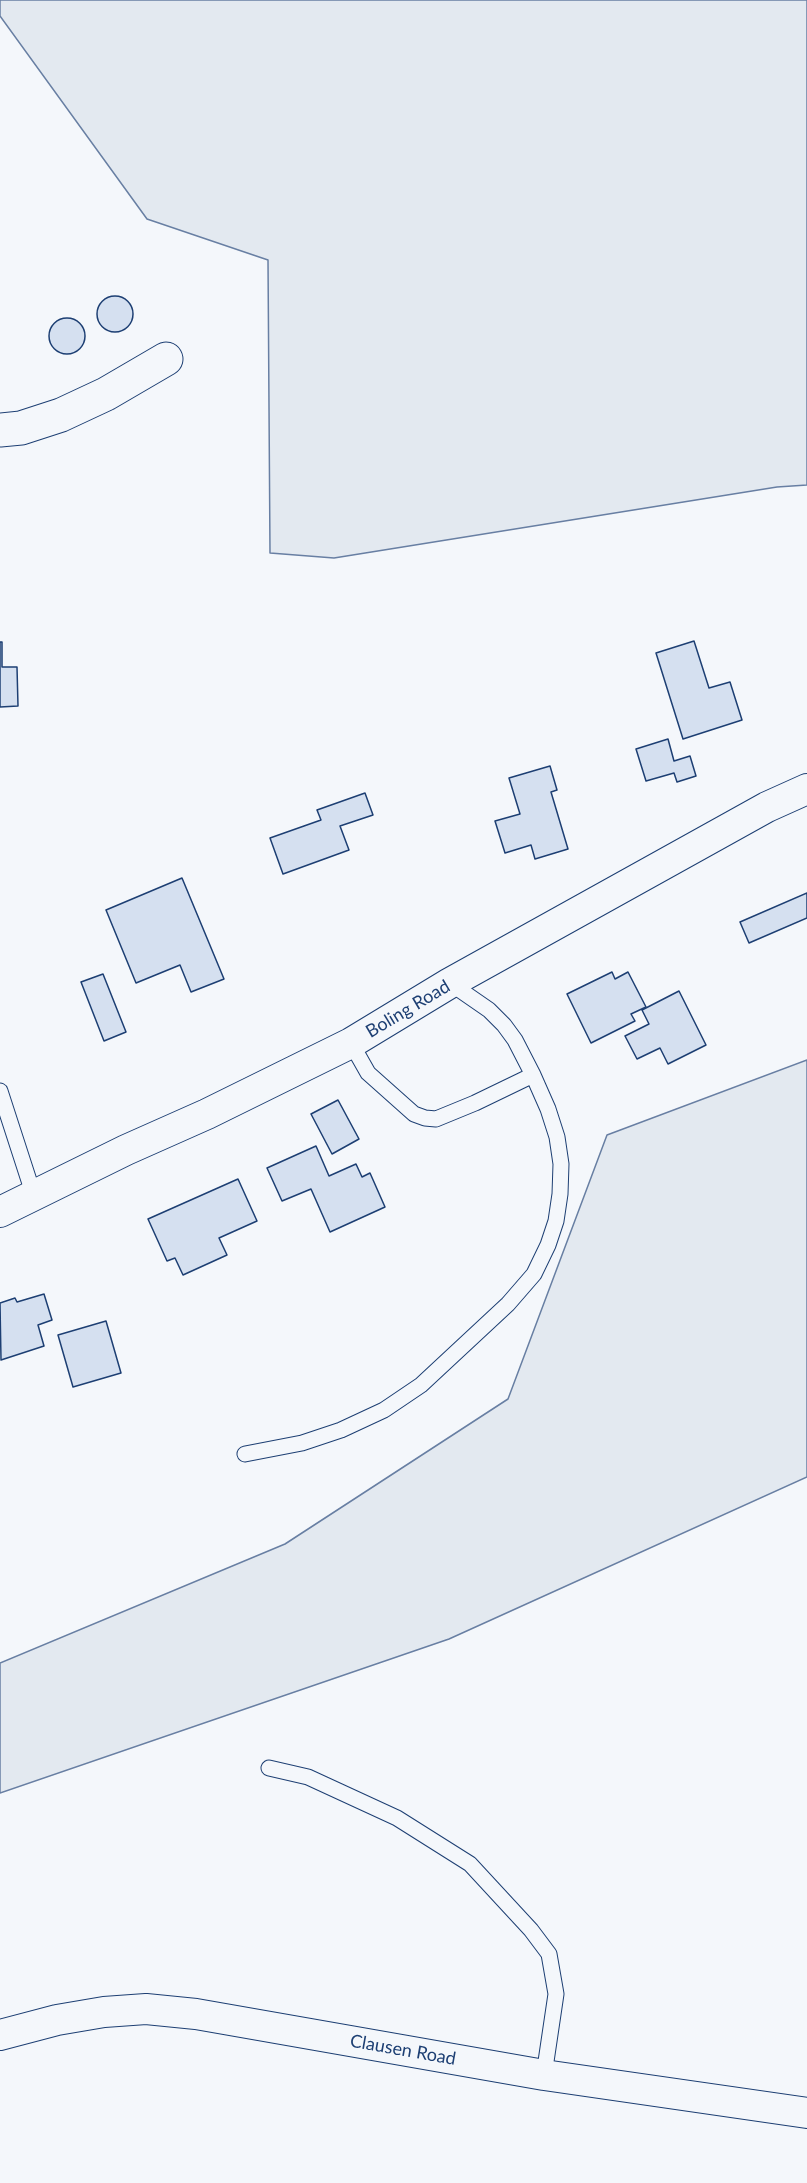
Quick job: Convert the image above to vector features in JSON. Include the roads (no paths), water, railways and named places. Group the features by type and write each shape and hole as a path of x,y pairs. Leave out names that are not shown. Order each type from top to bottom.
{"street":[{"path":"0,430 21,428 62,415 106,394 166,359"},
{"name":"Boling Road","path":"0,1212 351,1043 450,983 768,807 807,789"},
{"name":"Clausen Road","path":"0,2035 57,2020 104,2012 146,2009 196,2014 544,2074 807,2114"}],"lane":[{"path":"245,1454 302,1443 341,1430 384,1410 421,1385 508,1304 534,1274 548,1245 560,1194 561,1164 557,1137 548,1108 515,1040 504,1025 489,1010 450,983"},
{"path":"351,1043 368,1073 414,1114 425,1118 436,1119 533,1075"},
{"path":"0,1091 34,1196"},
{"path":"269,1768 308,1777 397,1818 470,1864 531,1930 549,1954 556,1994 544,2074"}]}
